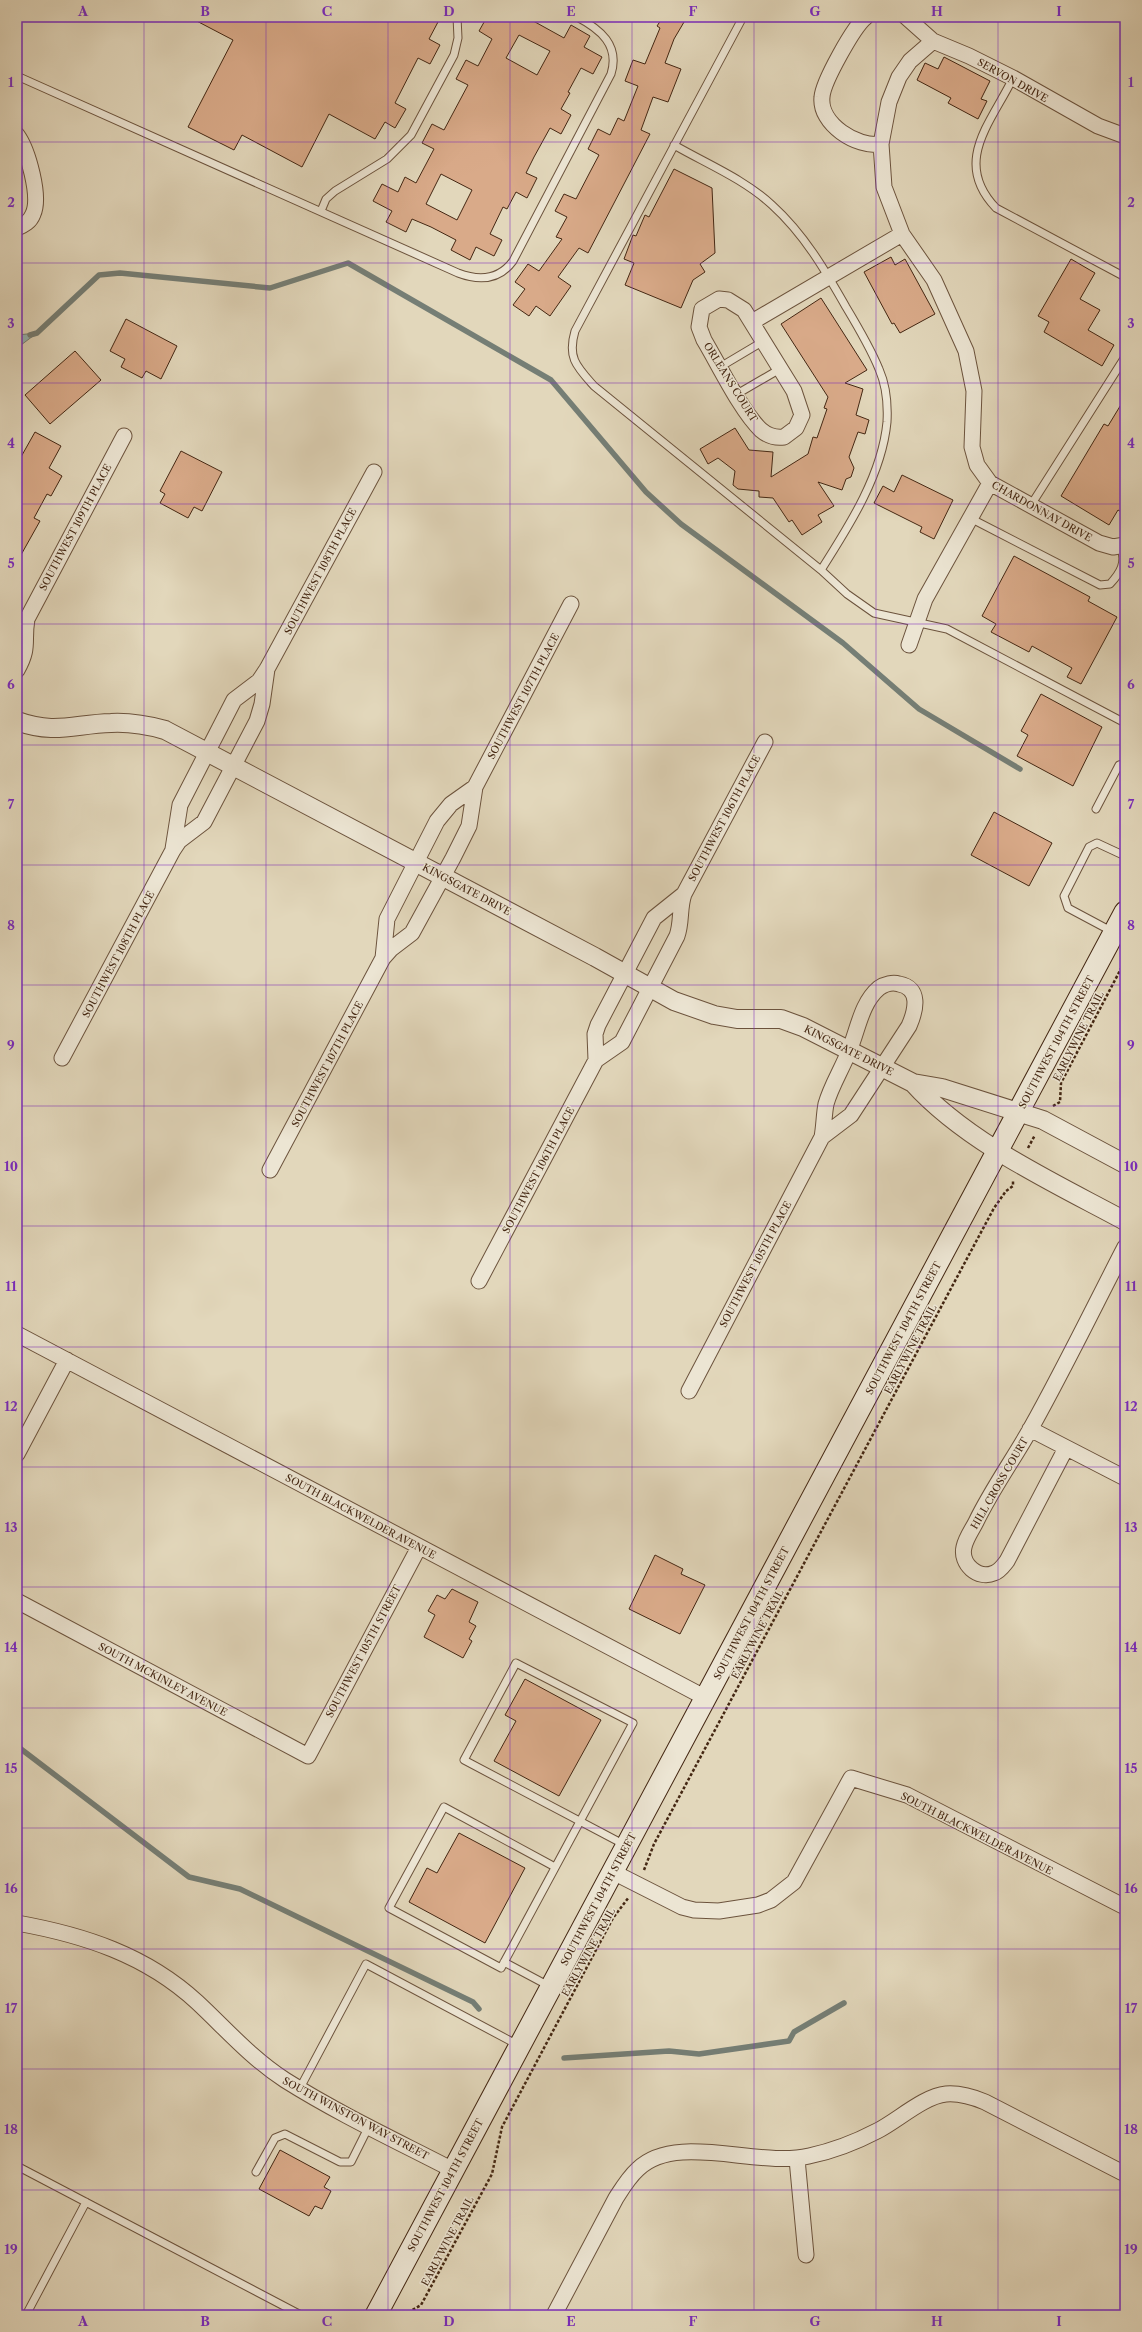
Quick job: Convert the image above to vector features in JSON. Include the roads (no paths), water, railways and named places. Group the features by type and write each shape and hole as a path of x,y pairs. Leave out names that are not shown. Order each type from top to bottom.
{"main road":[{"name":"SOUTHWEST 104TH STREET","path":"376,2315 1125,912"}],"street":[{"path":"866,17 855,28 826,82 822,97 824,110 842,133 858,142 870,146 881,144"},
{"name":"SERVON DRIVE","path":"906,17 933,41 970,56 1013,78 1098,126 1125,136"},
{"name":"CHARDONNAY DRIVE","path":"933,41 910,61 899,77 889,102 881,144 884,187 902,234 934,280 966,352 974,391 972,447 977,465 990,482 1031,506 1099,543 1113,547 1123,546"},
{"path":"17,135 30,165 36,206 34,214 24,225 17,228"},
{"path":"752,322 828,276 902,234"},
{"name":"ORLEANS COURT","path":"719,299 728,300 744,310 762,342 794,391 802,414 796,428 784,437 770,436 762,430 737,394 720,367 699,327 702,309 719,299"},
{"name":"SOUTHWEST 109TH PLACE","path":"17,670 26,651 25,635 22,624 124,436"},
{"name":"SOUTHWEST 108TH PLACE","path":"173,850 180,805 234,700 258,681 267,669 374,472"},
{"path":"909,645 916,621 925,599 990,482"},
{"name":"SOUTHWEST 107TH PLACE","path":"270,1170 383,958 390,949 412,933 443,876 469,826 475,787 571,604"},
{"name":"SOUTHWEST 108TH PLACE","path":"62,1058 173,850 179,841 204,822 261,712 267,669"},
{"name":"KINGSGATE DRIVE","path":"17,721 52,729 110,723 136,723 165,730 443,876 674,1001 714,1015 737,1019 781,1019 816,1032 913,1083 942,1088 1043,1120 1125,1164"},
{"name":"SOUTHWEST 106TH PLACE","path":"479,1281 596,1060 622,1042 680,929 679,908 684,894 765,742"},
{"name":"SOUTHWEST 107TH PLACE","path":"383,958 387,919 416,863 444,811 475,787"},
{"name":"SOUTHWEST 106TH PLACE","path":"596,1060 596,1034 598,1025 624,973 654,918 684,894"},
{"name":"SOUTHWEST 105TH PLACE","path":"688,1391 822,1138 826,1106 850,1050 864,1009 875,993 887,984 898,983 906,986 913,991 915,997 914,1015 883,1067 851,1115 822,1138"},
{"name":"KINGSGATE DRIVE","path":"913,1083 932,1104 1019,1164 1125,1221"},
{"name":"HILL CROSS COURT","path":"1066,1448 1007,1561 1001,1569 990,1574 982,1575 974,1571 967,1564 964,1556 964,1547 986,1502 1030,1429 1125,1247"},
{"name":"SOUTH BLACKWELDER AVENUE","path":"17,1334 706,1698"},
{"path":"17,1454 67,1360"},
{"path":"1030,1429 1125,1478"},
{"name":"SOUTHWEST 105TH STREET","path":"308,1756 420,1547"},
{"name":"SOUTH MCKINLEY AVENUE","path":"17,1602 308,1756"},
{"name":"SOUTH BLACKWELDER AVENUE","path":"613,1872 682,1907 694,1910 718,1911 758,1905 771,1900 794,1882 851,1778 907,1796 1125,1907"},
{"name":"SOUTH WINSTON WAY STREET","path":"17,1923 86,1938 126,1955 161,1974 197,2002 242,2048 300,2088 453,2170"},
{"path":"554,2315 616,2198 639,2168 649,2161 671,2153 693,2150 754,2158 797,2159 828,2152 848,2144 877,2131 926,2101 947,2094 971,2097 984,2102 1125,2174"},
{"path":"797,2159 806,2254"}],"lane":[{"path":"321,211 326,199 335,191 387,159 411,135 454,55 458,38 457,17"},
{"path":"17,76 468,277 485,278 501,273 513,260 612,70 613,55 606,37 592,25 577,17"},
{"path":"743,17 575,331 572,343 573,360 594,386 821,570 847,594 874,613 947,628 1125,723"},
{"path":"1013,78 977,149 977,176 987,198 996,208 1125,277"},
{"path":"674,145 738,180 772,205 804,239 828,276 879,370 887,403 883,443 874,473 821,570"},
{"path":"720,367 762,342"},
{"path":"1031,506 1125,357"},
{"path":"737,394 780,369"},
{"path":"970,518 1100,585 1110,584 1120,573 1124,563 1123,546"},
{"path":"1096,809 1119,765 1125,763"},
{"path":"1114,932 1068,908 1064,896 1089,847 1097,843 1125,856"},
{"path":"555,1867 444,1807 389,1908 501,1968 555,1867 580,1821 633,1723 516,1663 464,1760 580,1821 627,1846"},
{"path":"504,1962 551,1988"},
{"path":"300,2088 366,1964 520,2046"},
{"path":"256,2172 275,2138 285,2134 340,2162 351,2162 369,2126"},
{"path":"17,2166 301,2315"},
{"path":"26,2315 86,2202"}],"water":[{"path":"37,333 17,348 17,335"}],"waterway":[{"path":"30,335 37,333 99,275 120,273 270,288 348,263 551,380 646,492 681,524 843,643 919,709 1020,769"},
{"path":"17,1746 189,1877 240,1889 473,2002 479,2009"},
{"path":"564,2058 669,2051 699,2054 789,2041 794,2032 844,2003"}]}
